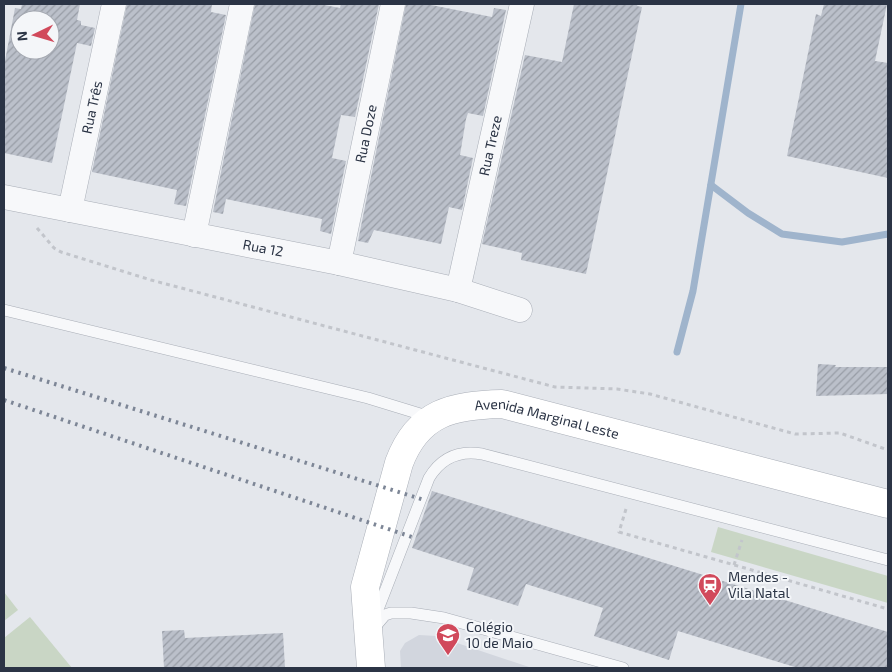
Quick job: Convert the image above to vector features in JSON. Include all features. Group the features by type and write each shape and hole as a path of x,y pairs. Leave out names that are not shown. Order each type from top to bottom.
{"street":[{"name":"Rua Três","path":"70,210 114,4"},
{"path":"194,235 242,4"},
{"name":"Rua Doze","path":"339,263 393,4"},
{"name":"Rua Treze","path":"458,290 522,4"},
{"name":"Rua 12","path":"4,197 339,263 458,290 520,310"},
{"name":"Avenida Marginal Leste","path":"371,668 370,633 365,602 367,576 399,463 405,445 417,430 432,417 451,409 470,404 502,404 888,504"}],"lane":[{"path":"4,310 368,398 432,417"},
{"name":"Avenida Marginal Leste","path":"370,633 429,478 434,470 449,457 466,452 482,454 632,492 888,560"},
{"path":"370,633 385,616 397,611 411,612 444,618 624,668"}],"path":[{"path":"36,227 54,248 61,252 151,280 386,344 555,387 617,389 650,394 795,434 840,433 888,450"},
{"path":"632,492 619,532 888,609"},
{"path":"734,565 748,522"}],"shaded area":[{"name":"Colégio 10 de Maio","path":"419,635 436,636 532,668 401,668 400,651 405,643"}],"green space":[{"path":"718,527 888,576 888,603 711,552"},
{"path":"4,592 18,610 4,621"},
{"path":"30,617 72,668 4,668 4,638"}],"building":[{"path":"22,4 80,4 77,20 81,21 81,25 95,28 91,46 77,43 52,163 4,153 4,66 10,34 10,60 60,60 60,10 15,10 15,8 21,9"},
{"path":"127,4 212,4 211,12 226,15 186,206 174,204 177,190 92,172"},
{"path":"255,4 319,4 340,8 341,4 379,4 355,117 341,115 332,158 346,161 331,234 320,231 322,219 226,199 223,214 213,212"},
{"path":"406,4 426,4 492,17 494,8 506,10 483,116 468,113 466,119 460,155 473,158 462,210 449,207 441,244 374,230 368,243 358,241"},
{"path":"574,4 638,4 637,6 642,7 586,274 521,260 522,253 482,244 525,55 562,62"},
{"path":"824,4 887,4 875,61 888,63 888,178 787,156 816,14 821,16"},
{"path":"818,364 836,365 835,367 888,367 888,394 816,396"},
{"path":"432,491 888,632 888,668 798,668 678,631 669,660 594,636 603,608 526,584 518,606 467,590 474,568 412,548"},
{"path":"184,630 185,638 283,633 285,668 164,668 162,631"}],"waterway":[{"path":"677,352 693,291 741,4"},
{"path":"711,185 748,213 782,234 842,242 888,234"}],"railway":[{"path":"4,368 424,500"},
{"path":"4,400 412,537"}],"place":[{"name":"Mendes - Vila Natal","path":"710,606"},
{"name":"Colégio 10 de Maio","path":"448,656"}]}
